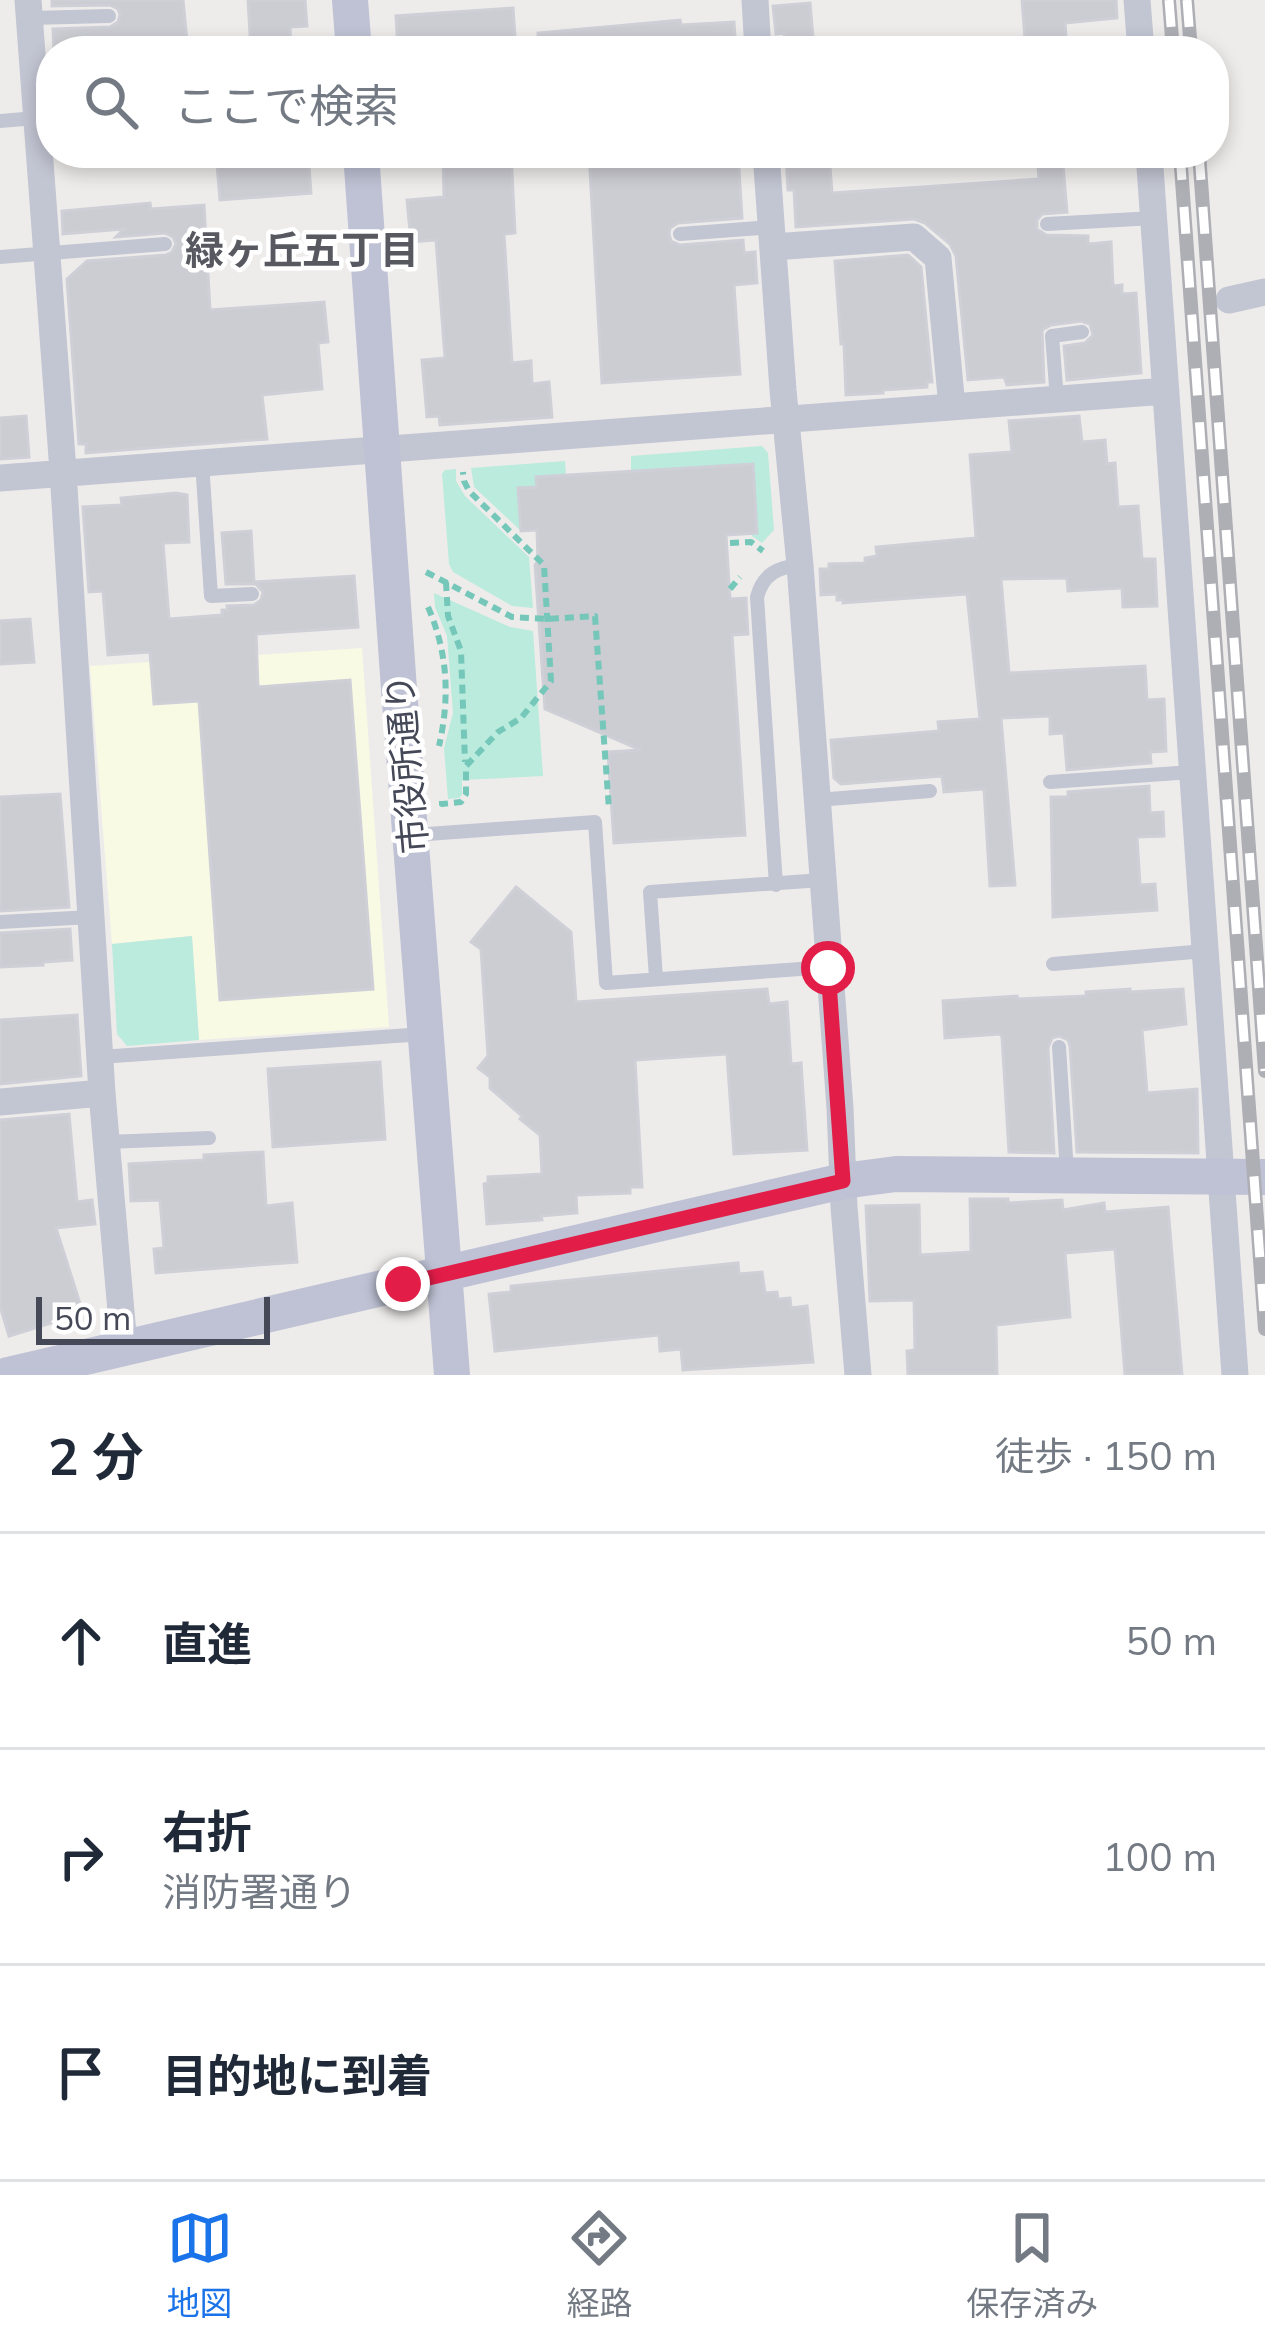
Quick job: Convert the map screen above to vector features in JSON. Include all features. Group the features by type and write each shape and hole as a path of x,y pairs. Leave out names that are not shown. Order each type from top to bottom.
{"street":[{"path":"350,0 353,36"},
{"path":"755,0 757,36"},
{"path":"1137,0 1140,36"},
{"path":"29,9 36,118"},
{"path":"40,168 124,1346"},
{"name":"市役所通り","path":"363,168 452,1375"},
{"path":"767,168 859,1374"},
{"path":"1150,168 1235,1375"},
{"path":"773,237 914,237 938,258 952,407"},
{"path":"1229,300 1265,292"},
{"path":"0,478 383,447 608,441 787,419 1166,391"},
{"path":"0,1102 103,1094"},
{"path":"13,1374 843,1181 896,1174 1265,1177"}],"lane":[{"path":"29,9 109,16"},
{"path":"0,121 36,118"},
{"path":"1047,224 1154,218"},
{"path":"680,234 773,237"},
{"path":"0,256 165,244"},
{"path":"1057,399 1052,336 1082,332"},
{"path":"202,461 211,596 252,594"},
{"path":"776,884 757,597 766,578 781,567 800,565"},
{"path":"1050,782 1192,772"},
{"path":"817,800 930,791"},
{"path":"411,835 595,822 606,983 828,968"},
{"path":"656,978 650,892 822,880"},
{"path":"0,922 93,917"},
{"path":"1053,964 1205,951"},
{"path":"100,1058 428,1034"},
{"path":"1058,1047 1066,1174"},
{"path":"106,1142 209,1138"}],"path":[{"path":"463,462 469,491 544,565 551,681 521,718 498,732 466,766"},
{"path":"730,589 774,538"},
{"path":"730,543 751,542 763,550"},
{"path":"438,749 447,711 441,638 428,607 426,572 512,617 596,616 610,828"},
{"path":"440,786 442,804 461,802 466,794 461,651 448,616 446,582"},
{"path":"446,700 463,699"}],"shaded area":[{"path":"762,446 768,453 774,530 762,543 752,536 757,532 753,464 631,471 631,456"},
{"path":"565,461 566,475 537,477 521,531 474,487 471,468"},
{"path":"456,469 456,481 465,496 529,557 533,608 512,606 453,572 442,474"},
{"path":"434,593 510,627 533,631 543,776 462,780 462,795 448,799 444,748 453,713 447,636"},
{"path":"362,648 389,1027 199,1040 192,936 112,944 90,666"},
{"path":"192,936 199,1040 127,1046 117,1034 112,944"}],"building":[{"path":"52,0 183,0 187,36 53,36 53,29 110,27 120,15 110,5 52,6"},
{"path":"248,0 305,0 307,26 290,27 290,36 250,36"},
{"path":"1022,0 1116,0 1117,18 1065,23 1066,36 1025,36"},
{"path":"810,3 813,36 776,34 773,6"},
{"path":"513,8 515,36 397,36 396,16"},
{"path":"680,20 681,25 734,22 735,36 538,36"},
{"path":"217,168 309,168 311,193 220,200"},
{"path":"443,168 512,168 515,233 504,234 512,363 531,361 532,384 549,382 552,417 440,425 439,416 427,417 422,360 445,358 436,240 411,242 407,200 444,197"},
{"path":"590,168 739,168 742,218 678,223 669,234 680,245 743,240 744,253 755,252 757,283 734,285 740,374 602,383"},
{"path":"787,168 830,168 832,193 1039,179 1038,168 1063,168 1067,212 1042,214 1037,229 1046,235 1088,236 1088,244 1111,242 1113,286 1122,285 1122,294 1136,293 1141,373 1067,380 1064,346 1085,343 1093,335 1090,324 1081,321 1042,330 1044,382 1007,385 1004,377 968,380 956,256 950,244 914,219 796,227 794,190 788,190"},
{"path":"150,203 151,209 204,205 210,310 324,302 328,342 318,343 322,389 262,395 267,439 86,453 86,444 79,444 67,279 87,261 166,255 176,244 165,233 116,237 124,229 63,234 62,211"},
{"path":"908,255 921,267 932,382 927,387 846,395 835,261"},
{"path":"26,416 29,457 0,459 0,418"},
{"path":"1079,416 1082,442 1105,440 1107,464 1115,463 1118,507 1138,506 1142,559 1155,559 1157,606 1123,607 1122,588 1068,591 1067,578 1001,579 1009,673 1145,666 1147,700 1164,699 1166,751 1150,752 1151,763 1067,770 1064,733 1050,734 1050,716 1001,718 1015,885 990,886 984,789 944,792 942,776 841,784 834,778 831,740 939,731 938,722 980,719 967,594 843,603 837,594 821,595 820,569 829,569 829,564 865,563 865,558 877,556 876,547 976,538 970,455 1012,452 1009,421"},
{"path":"753,464 757,533 726,535 730,599 746,598 748,634 732,635 745,835 614,843 608,752 641,750 545,709 537,530 521,531 518,488 537,487 536,477"},
{"path":"187,495 189,542 163,543 169,619 222,615 227,606 254,605 261,600 263,592 256,584 226,584 222,533 251,531 254,582 354,576 358,627 256,634 258,687 350,680 373,989 220,1000 199,701 154,704 150,652 108,655 103,591 89,592 83,507 122,505 121,498"},
{"path":"30,619 34,662 0,664 0,621"},
{"path":"1149,786 1150,813 1163,812 1164,836 1137,837 1140,885 1155,884 1157,910 1053,917 1051,797"},
{"path":"60,794 69,907 0,911 0,797"},
{"path":"516,887 571,932 576,1002 767,989 769,1004 787,1002 791,1064 801,1063 807,1150 734,1154 727,1054 635,1060 642,1187 630,1187 630,1193 576,1195 577,1213 487,1224 484,1184 488,1177 542,1174 540,1135 490,1088 490,1077 478,1068 488,1056 481,949 471,942"},
{"path":"70,929 72,960 0,967 0,933"},
{"path":"1183,989 1186,1024 1142,1030 1147,1093 1197,1089 1198,1153 1077,1152 1070,1046 1059,1036 1052,1038 1048,1048 1054,1153 1009,1152 1002,1037 945,1038 943,1001 1086,996 1086,992"},
{"path":"77,1015 81,1076 0,1084 0,1020"},
{"path":"380,1062 385,1139 273,1147 268,1069"},
{"path":"69,1114 77,1202 92,1200 95,1224 56,1228 83,1313 9,1336 0,1306 0,1120"},
{"path":"263,1152 266,1206 292,1203 297,1262 156,1273 154,1249 164,1248 160,1200 131,1201 129,1164"},
{"path":"970,1199 1062,1200 1063,1210 1104,1203 1105,1212 1168,1207 1182,1375 1125,1375 1115,1249 1065,1253 1070,1317 996,1325 997,1375 908,1375 907,1351 915,1350 914,1300 870,1301 866,1206 919,1205 920,1255 971,1252"},
{"path":"738,1263 739,1274 762,1272 765,1293 790,1298 791,1308 807,1306 813,1362 683,1370 681,1349 660,1351 659,1335 495,1351 489,1294 511,1292 511,1286"}],"railway":[{"path":"1169,0 1172,36"},
{"path":"1187,0 1190,36"},
{"path":"1181,168 1265,1329"},
{"path":"1200,168 1265,1071"}],"district":[{"name":"緑ヶ丘五丁目","path":"302,249"}],"route":[{"path":"403,1284 843,1181 828,968"}]}
